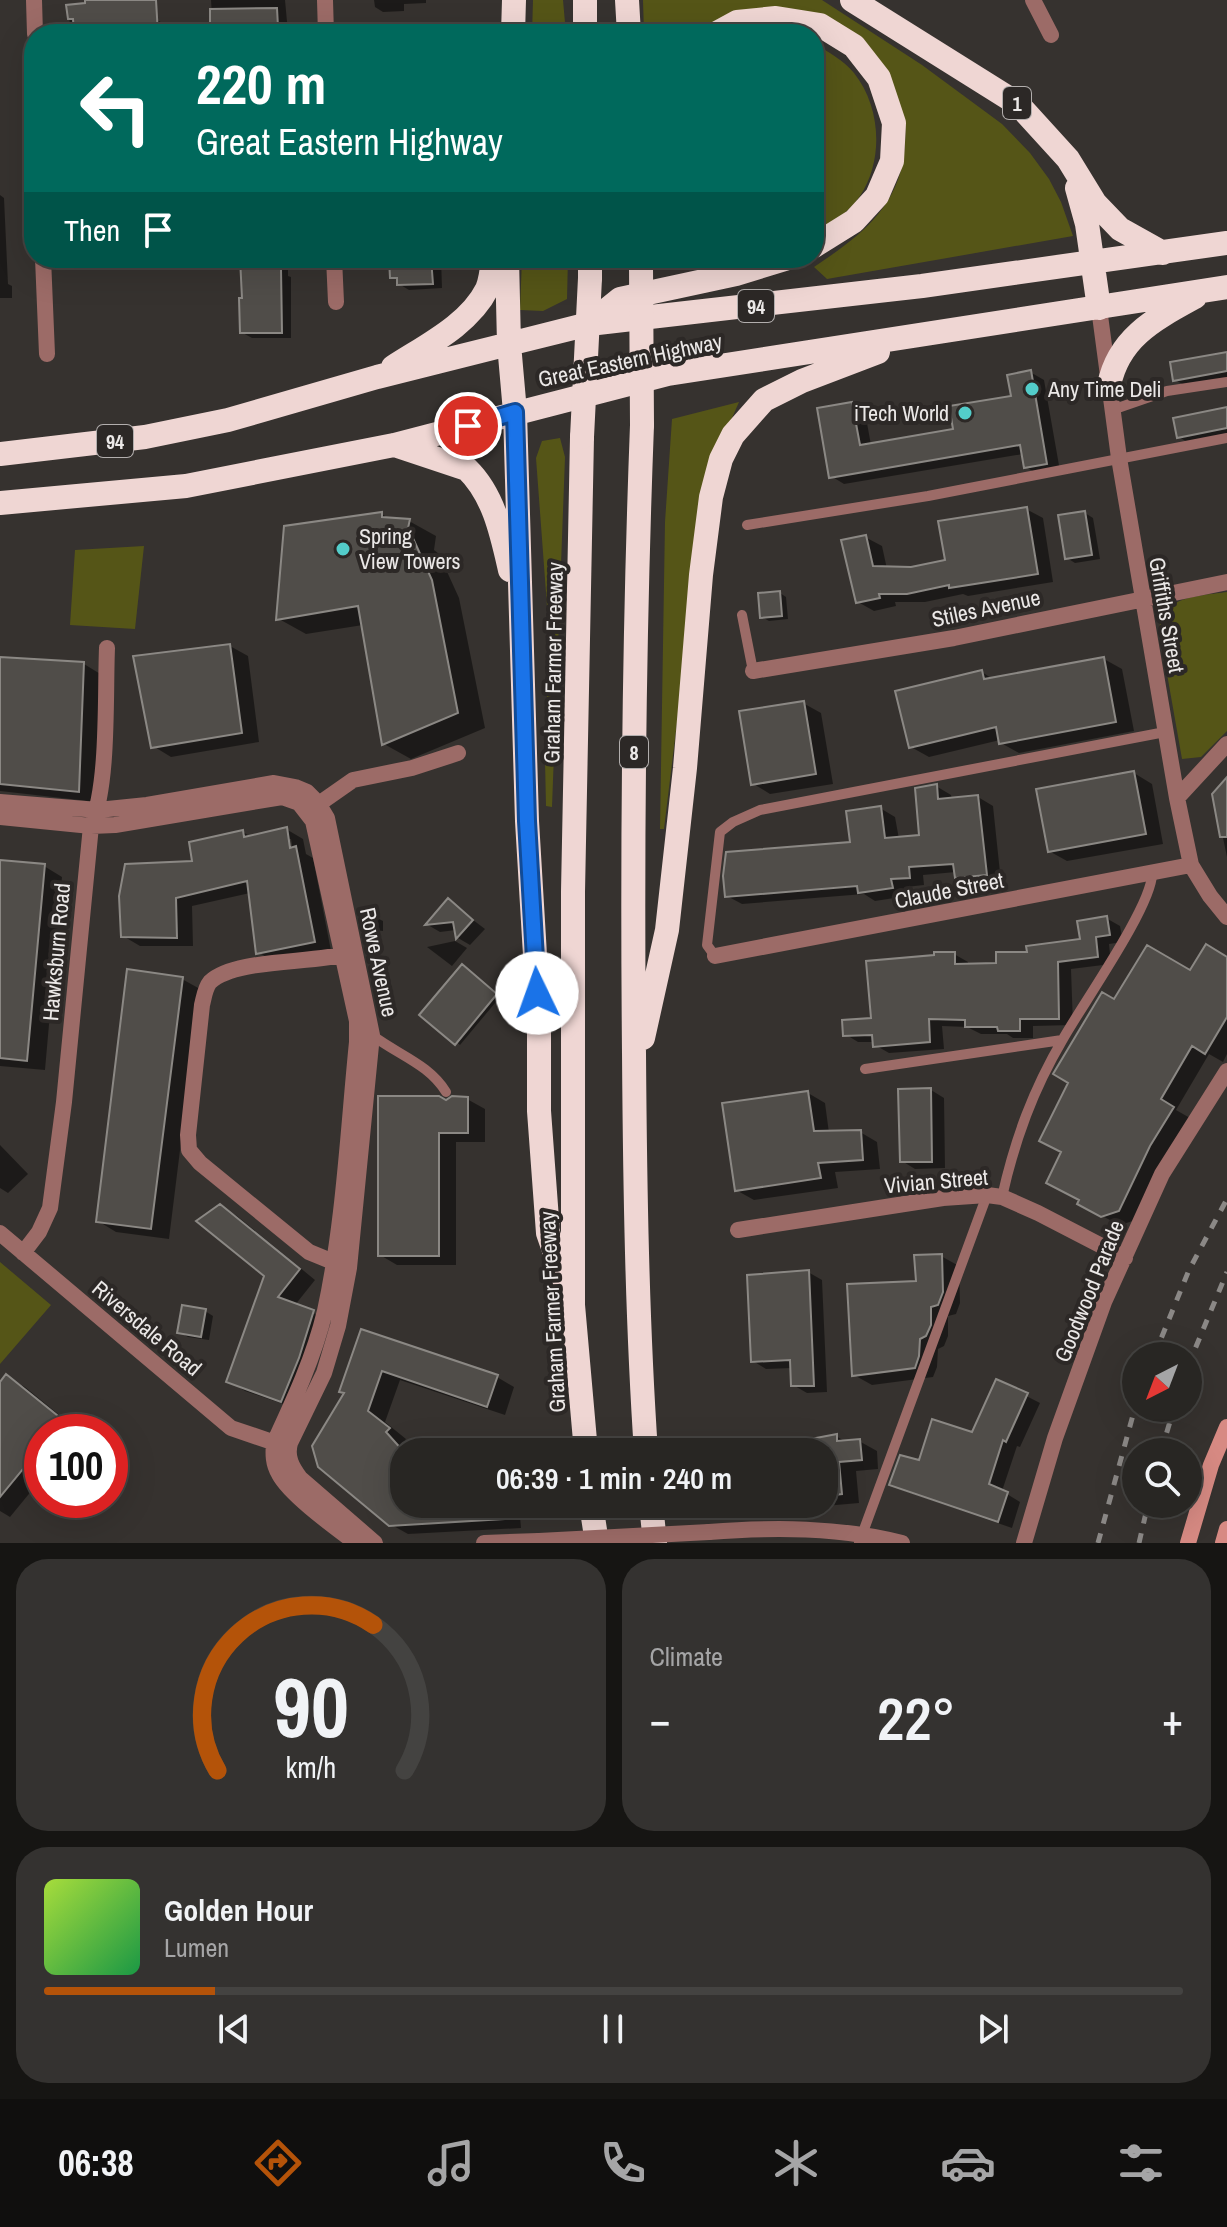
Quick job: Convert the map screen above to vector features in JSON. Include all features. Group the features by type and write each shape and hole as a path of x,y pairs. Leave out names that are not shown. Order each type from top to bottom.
{"highway":[{"path":"513,24 514,0"},
{"path":"585,0 585,24"},
{"path":"627,0 628,24"},
{"name":"1","path":"852,0 1018,104 1068,159 1095,203 1120,229 1163,253"},
{"path":"733,24 776,18 814,24"},
{"path":"824,27 854,46 879,78 894,123 892,161 877,196 854,221 824,240"},
{"name":"1","path":"1068,159 1087,224 1099,308"},
{"name":"Great Eastern Highway","path":"0,454 159,434 228,420 377,377 589,324 922,286 1227,243"},
{"path":"377,377 447,331 476,306 488,287 491,268"},
{"path":"507,268 515,412 527,821 539,1022 539,1111 548,1233 573,1305"},
{"name":"Graham Farmer Freeway","path":"585,1438 573,1305 573,892 582,437 590,268"},
{"name":"8","path":"641,268 642,425 633,791 634,1080 636,1254 645,1438"},
{"path":"589,324 620,299 756,268"},
{"path":"1109,385 1115,363 1129,340 1162,316 1217,288"},
{"name":"Great Eastern Highway","path":"0,503 186,486 394,445 668,374 1217,288"},
{"path":"634,1080 667,930 685,768 701,575 711,497 721,459 733,435 764,400 802,381 924,334"},
{"path":"394,445 467,469 473,475 483,489 499,525 521,619"},
{"path":"593,1518 597,1543"},
{"path":"652,1518 655,1543"}],"street":[{"path":"34,0 35,24"},
{"path":"325,0 326,24"},
{"path":"1033,0 1051,35"},
{"path":"43,268 47,354"},
{"path":"334,268 336,302"},
{"name":"Griffiths Street","path":"1099,308 1142,598 1191,865 1227,917"},
{"name":"Stiles Avenue","path":"753,671 954,638 1227,582"},
{"name":"Hawksburn Road","path":"23,1253 39,1232 50,1208 94,818 107,648"},
{"path":"1177,798 1227,744"},
{"path":"0,802 94,818 115,825 282,797 313,808 353,780 412,768 458,753"},
{"name":"Rowe Avenue","path":"281,1445 324,1373 338,1326 357,1042 357,1021 330,830 313,808"},
{"path":"0,817 94,818"},
{"name":"Claude Street","path":"715,956 1191,865"},
{"path":"341,1266 309,1252 200,1163 189,1150 188,1135 202,1005 207,985 221,974 277,962 347,954"},
{"name":"Rowe Avenue","path":"341,1266 372,1035 347,954"},
{"name":"Goodwood Parade","path":"1024,1543 1055,1438 1104,1302 1162,1174 1227,1071"},
{"name":"Vivian Street","path":"738,1230 943,1198 995,1196 1125,1258"},
{"name":"Riversdale Road","path":"0,1233 231,1428 281,1445"},
{"path":"1188,1543 1211,1465 1227,1427"},
{"path":"281,1445 275,1464 286,1485 356,1543"},
{"path":"281,1445 300,1478 375,1543"},
{"path":"484,1543 813,1529 902,1543"},
{"path":"1223,1543 1227,1529"}],"lane":[{"path":"1112,410 1167,391 1227,382"},
{"path":"747,525 928,496 1227,438"},
{"path":"742,615 753,671"},
{"path":"715,956 707,945 720,832 733,822 760,810 1165,732"},
{"path":"860,1538 1025,1113 1062,1040 1141,908 1152,884 1152,874"},
{"path":"372,1035 428,1069 446,1092"},
{"path":"865,1069 1062,1040"}],"shaded area":[{"path":"533,0 563,0 565,24 532,24"},
{"path":"643,0 822,0 922,65 1002,124 1030,153 1049,179 1073,236 827,279 815,268 824,268 824,260 860,233 884,207 900,174 904,154 905,131 900,109 860,40 824,35 824,24 746,24 718,20 712,24 644,24"},
{"path":"824,50 854,73 870,102 874,117 876,150 868,182 844,213 824,230"},
{"path":"522,268 568,268 567,299 543,311 520,310"},
{"path":"739,402 711,466 664,829 660,829 665,522 672,419"},
{"path":"560,438 565,457 552,807 546,806 549,633 536,458 542,441"},
{"path":"144,546 135,629 70,625 75,550"},
{"path":"1227,592 1227,731 1201,757 1182,759 1160,634 1161,621 1172,605 1182,600"},
{"path":"0,1262 51,1305 0,1364"}],"building":[{"path":"85,0 156,0 157,24 73,24 73,19 68,19 66,5 85,3"},
{"path":"277,8 278,24 210,24 210,9"},
{"path":"240,268 281,269 282,333 240,333 239,298 242,298"},
{"path":"390,268 432,268 433,284 397,285 397,278 390,278"},
{"path":"1227,352 1227,371 1173,381 1170,362"},
{"path":"1031,370 1047,464 1024,468 1020,445 829,478 817,408 852,402 860,445 953,429 949,406 1011,396 1007,375"},
{"path":"1227,407 1227,428 1177,438 1173,418"},
{"path":"1027,507 1038,574 949,588 949,585 907,594 879,594 880,598 856,603 841,540 866,535 873,566 911,567 945,560 938,521"},
{"path":"1085,511 1092,555 1065,559 1058,515"},
{"path":"382,512 382,517 410,519 407,533 412,536 432,580 458,713 382,745 358,606 276,620 284,526"},
{"path":"780,591 782,616 760,618 758,593"},
{"path":"230,644 242,733 151,748 133,656"},
{"path":"0,657 84,662 79,792 0,784"},
{"path":"1104,657 1116,722 999,744 996,727 909,748 895,691 982,670 984,679"},
{"path":"804,701 816,774 751,785 739,711"},
{"path":"1134,771 1146,834 1048,852 1036,789"},
{"path":"1227,777 1227,837 1220,837 1212,794"},
{"path":"937,784 938,799 978,795 987,875 955,878 953,864 909,867 910,878 891,879 893,888 858,893 857,886 725,897 723,876 726,852 850,842 846,811 881,806 885,838 919,835 915,788"},
{"path":"287,827 290,848 296,846 315,942 256,954 247,881 176,898 177,938 121,937 119,896 125,864 192,861 189,842 243,830 244,837"},
{"path":"0,860 45,864 27,1061 0,1058"},
{"path":"448,898 473,920 456,939 453,922 425,925"},
{"path":"1107,916 1110,935 1096,937 1098,957 1058,962 1059,1019 1020,1019 1020,1031 998,1031 997,1027 965,1027 965,1020 929,1019 930,1042 873,1047 872,1035 843,1036 842,1020 871,1018 866,961 955,952 955,964 996,963 996,952 1027,952 1026,946 1080,939 1077,921"},
{"path":"1206,944 1227,957 1227,1017 1205,1054 1192,1046 1161,1099 1174,1107 1150,1146 1119,1211 1101,1217 1077,1204 1079,1200 1046,1183 1061,1152 1039,1141 1068,1083 1053,1074 1102,992 1114,999 1147,945 1190,970"},
{"path":"462,964 497,994 455,1045 419,1015"},
{"path":"127,969 183,977 151,1229 96,1222"},
{"path":"931,1088 932,1162 900,1162 898,1089"},
{"path":"808,1091 814,1131 861,1130 863,1160 818,1163 821,1178 735,1191 722,1103"},
{"path":"378,1096 439,1096 446,1100 452,1096 468,1097 468,1133 439,1133 439,1256 378,1256"},
{"path":"220,1204 300,1269 278,1297 314,1310 281,1402 226,1382 264,1276 196,1221"},
{"path":"942,1254 943,1292 938,1305 931,1307 931,1325 926,1336 920,1339 915,1368 852,1376 847,1284 916,1281 914,1255"},
{"path":"809,1270 814,1386 791,1386 790,1360 751,1362 747,1275"},
{"path":"182,1305 206,1309 201,1337 177,1333"},
{"path":"361,1329 498,1375 487,1407 382,1371 368,1411 390,1428 386,1432 391,1438 390,1518 504,1519 389,1526 318,1467 312,1446 344,1393 339,1392"},
{"path":"6,1374 56,1414 24,1414 24,1468 0,1497 0,1382"},
{"path":"996,1379 1028,1393 1006,1442 1003,1440 989,1484 1008,1492 998,1522 889,1485 900,1455 919,1460 932,1419 972,1432"},
{"path":"837,1434 837,1438 816,1438"},
{"path":"860,1439 862,1460 839,1462 842,1494 838,1494 838,1441"}],"railway":[{"path":"1160,1342 1189,1270 1227,1199"},
{"path":"1198,1342 1227,1272"},
{"path":"1098,1543 1131,1422"},
{"path":"1165,1438 1170,1422"},
{"path":"1139,1543 1145,1518"}],"place":[{"name":"Any Time Deli","path":"1032,389"},
{"name":"iTech World","path":"965,413"},
{"name":"Spring View Towers","path":"343,549"}],"route":[{"path":"468,426 515,412 527,821 537,993"}]}
